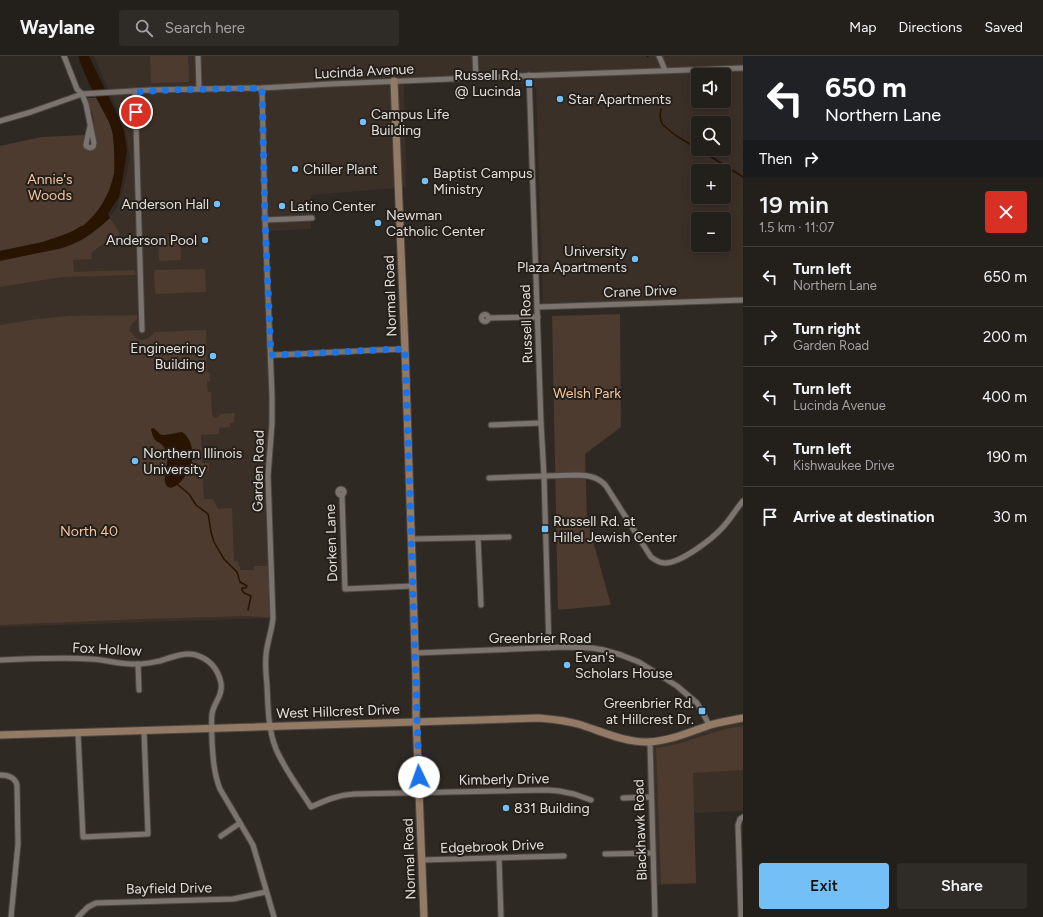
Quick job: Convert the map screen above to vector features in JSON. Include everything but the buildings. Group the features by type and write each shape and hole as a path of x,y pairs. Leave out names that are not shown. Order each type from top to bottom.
{"street":[{"path":"64,56 77,89 82,94 88,112 90,126"},
{"path":"198,56 199,89"},
{"path":"475,56 476,77"},
{"path":"659,56 665,70"},
{"name":"Lucinda Avenue","path":"0,120 31,112 82,94 262,88 476,77 743,68"},
{"name":"Russell Road","path":"529,75 549,648"},
{"name":"Normal Road","path":"394,81 405,349 416,722 424,917"},
{"name":"Garden Road","path":"262,88 265,220 272,396 272,423 268,476 273,618 266,661 270,727 272,740 282,762 311,807 344,795"},
{"path":"135,92 142,330"},
{"path":"265,220 312,218"},
{"name":"Crane Drive","path":"537,307 743,300"},
{"path":"489,318 538,317"},
{"path":"271,355 405,349"},
{"path":"491,425 541,423"},
{"path":"489,478 584,475 600,480 606,486 647,552 658,562 664,563 672,562 686,555 708,540 723,528 743,501"},
{"name":"Dorken Lane","path":"342,495 345,589 413,586"},
{"path":"411,539 509,537"},
{"path":"478,538 481,605"},
{"name":"Greenbrier Road","path":"415,653 570,647 592,648 621,655 637,661 672,682 693,698 700,706 709,725"},
{"name":"Fox Hollow","path":"0,660 74,658 138,664 187,654 200,656 209,661 219,676 221,687 219,698 212,714 213,764 217,782 253,845 274,917"},
{"path":"138,664 139,690"},
{"name":"West Hillcrest Drive","path":"0,735 546,718 578,724 619,738 650,742 674,738 709,725 743,718"},
{"path":"78,733 83,837 148,834 144,731"},
{"name":"Blackhawk Road","path":"650,742 655,917"},
{"path":"0,775 6,775 13,778 17,785 18,844 11,917"},
{"name":"Kimberly Drive","path":"344,795 547,790 574,794 591,800"},
{"path":"623,798 651,797"},
{"path":"741,917 738,834 739,822 743,817"},
{"path":"221,836 240,823"},
{"path":"605,854 653,853"},
{"name":"Edgebrook Drive","path":"422,860 564,856"},
{"path":"499,858 501,917"},
{"name":"Bayfield Drive","path":"78,917 88,907 96,903 233,899 266,892"}],"shaded area":[{"path":"78,56 89,56 124,131 127,151 119,197 108,214 110,218 94,232 69,246 0,261 0,251 43,242 83,226 99,209 110,189 114,174 114,146 112,131 109,122 88,82"},
{"name":"Northern Illinois University","path":"94,56 743,56 743,299 543,304 536,87 498,76 404,81 406,187 311,195 311,229 266,231 272,618 0,627 0,264 83,240 116,210 130,159 125,127"},
{"path":"153,428 162,435 182,432 189,439 191,444 193,454 192,464 186,475 176,486 169,487 166,485 167,453 164,447 154,438 151,429"},
{"path":"743,716 743,811 694,813 696,884 650,885 646,739 674,735 716,720"}],"green space":[{"path":"150,56 188,56 189,82 151,83"},
{"name":"Annie's Woods","path":"88,98 96,98 109,122 113,134 115,161 114,174 109,191 99,210 83,226 66,234 43,242 0,251 0,146 41,137 86,135 85,147 89,150 95,148 94,121"},
{"path":"110,218 119,232 119,236 113,236 91,253 92,259 73,260 74,272 135,270 136,275 62,277 0,287 0,261 17,256 61,249 75,244 96,230"},
{"path":"180,237 181,259 159,260 158,238"},
{"path":"204,269 205,292 155,293 155,270"},
{"name":"Welsh Park","path":"620,314 621,427 585,454 587,520 611,605 558,610 552,316"},
{"name":"North 40","path":"137,315 137,319 131,326 130,332 132,332 139,340 146,339 154,332 206,330 207,372 210,373 210,381 207,381 208,392 211,392 213,417 216,418 220,414 235,413 234,423 230,423 230,427 219,428 219,434 201,435 202,463 209,463 209,471 202,471 204,499 213,499 218,509 232,508 234,561 237,561 240,570 254,570 254,566 270,566 272,618 248,616 0,625 0,325 68,316"},
{"path":"743,726 743,770 693,773 696,883 661,884 656,748 678,744 721,730"}],"waterway":[{"path":"661,109 660,116 662,124 675,135 743,177"},
{"path":"177,484 189,494 196,505 208,514 214,542 224,559 237,572 240,582 247,586 246,588 242,588 242,590 244,593 251,596 248,610"}],"place":[{"name":"Russell Rd. @ Lucinda","path":"529,83"},
{"name":"Star Apartments","path":"560,99"},
{"name":"Campus Life Building","path":"363,122"},
{"name":"Chiller Plant","path":"295,169"},
{"name":"Baptist Campus Ministry","path":"425,181"},
{"name":"Anderson Hall","path":"217,204"},
{"name":"Latino Center","path":"282,206"},
{"name":"Newman Catholic Center","path":"378,223"},
{"name":"Anderson Pool","path":"205,240"},
{"name":"University Plaza Apartments","path":"635,259"},
{"name":"Engineering Building","path":"213,356"},
{"name":"Northern Illinois University","path":"135,461"},
{"name":"Russell Rd. at Hillel Jewish Center","path":"545,529"},
{"name":"Evan's Scholars House","path":"567,665"},
{"name":"Greenbrier Rd. at Hillcrest Dr.","path":"702,711"},
{"name":"831 Building","path":"506,808"}],"route":[{"path":"136,112 135,92 150,90 262,88 265,220 271,355 405,349 419,777"}]}
